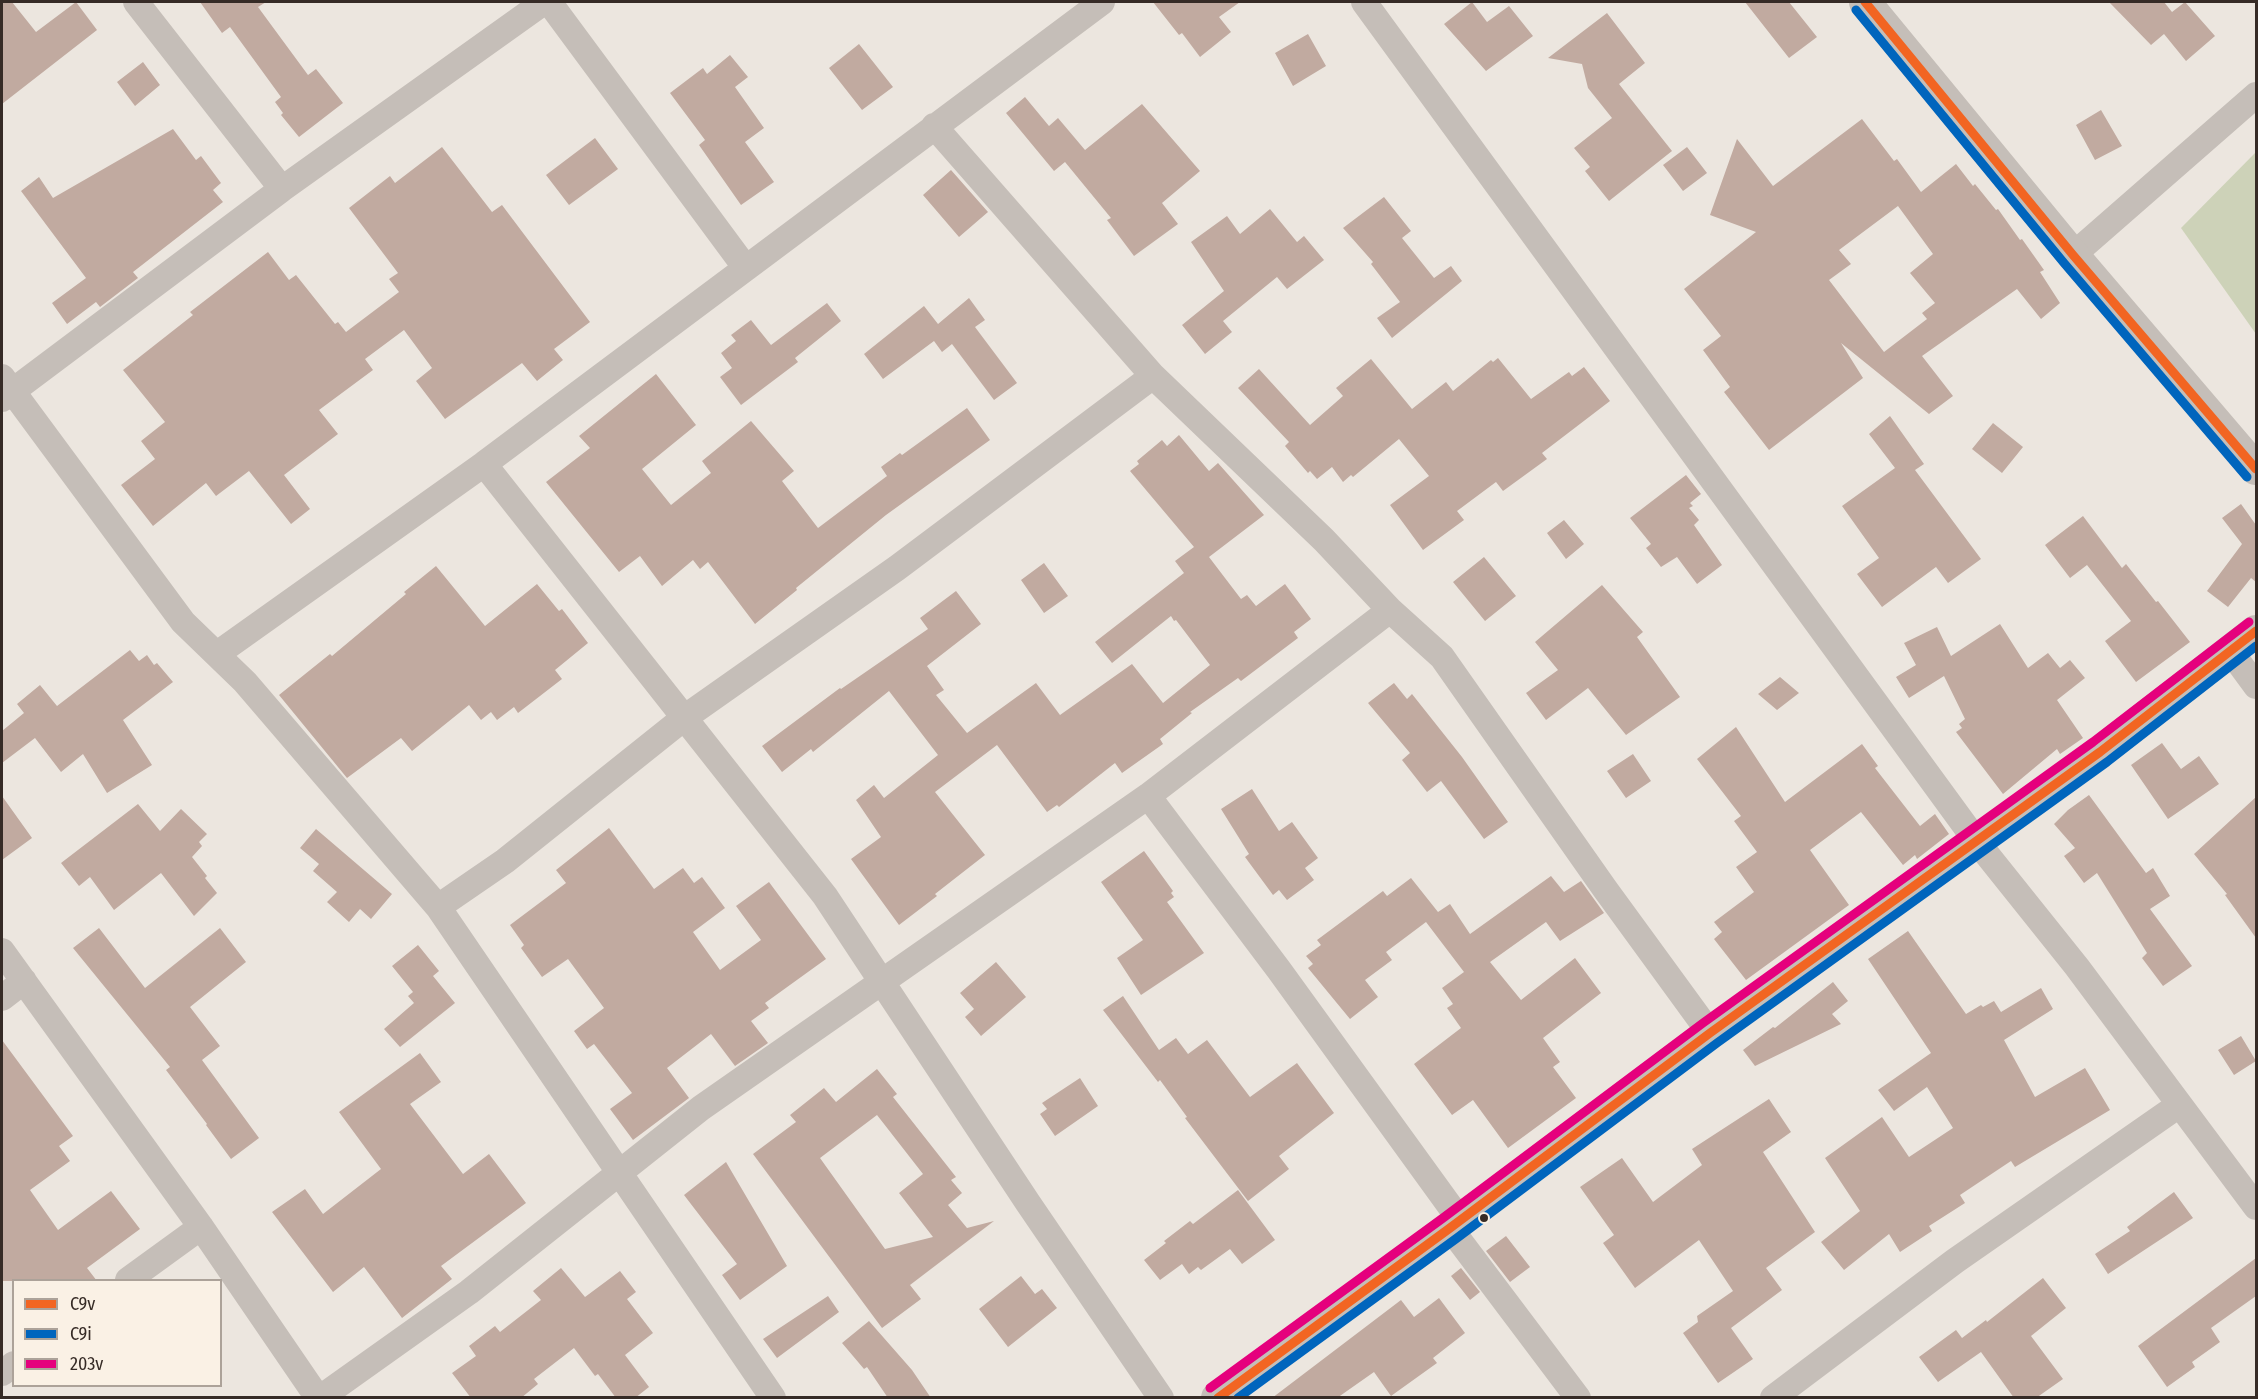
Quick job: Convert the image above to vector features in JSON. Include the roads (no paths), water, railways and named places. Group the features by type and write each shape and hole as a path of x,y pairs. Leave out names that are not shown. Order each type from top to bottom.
{"street":[{"path":"136,2 282,189"},
{"path":"544,2 5,389 183,622 244,682 438,907 773,1398"},
{"path":"549,2 745,267"},
{"path":"217,654 484,464 1102,2"},
{"path":"1364,2 1977,842 2078,967 2256,1207"},
{"path":"1865,2 2073,255 2256,469"},
{"path":"2073,255 2256,95"},
{"path":"934,126 1153,376 1324,540 1390,610 1442,657 1605,889 1710,1033"},
{"path":"438,907 505,861 684,718 897,568 1153,376"},
{"path":"484,464 825,896 1161,1398"},
{"path":"2,951 201,1227 319,1398 469,1292 620,1174 701,1107 1148,795 1390,610"},
{"path":"1217,1398 1710,1033 2100,752 2256,631"},
{"path":"2231,652 2256,686"},
{"path":"1148,795 1280,970 1578,1398"},
{"path":"2,998 24,981"},
{"path":"1773,1398 1955,1261 2179,1105"},
{"path":"131,1279 201,1227"}]}
